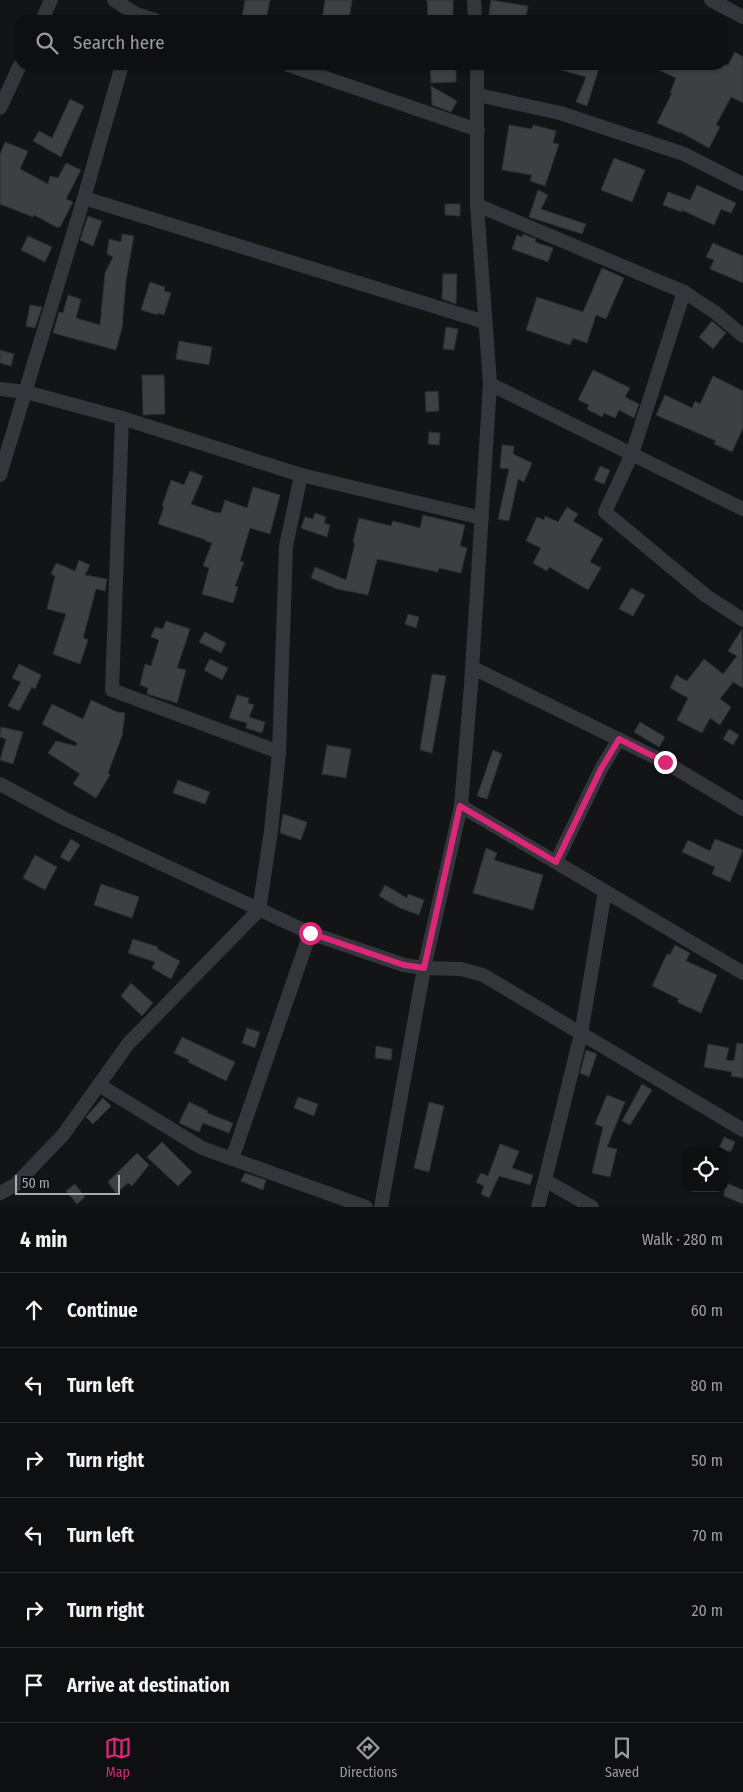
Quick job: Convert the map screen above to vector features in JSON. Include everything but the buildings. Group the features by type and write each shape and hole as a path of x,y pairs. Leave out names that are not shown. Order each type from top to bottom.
{"street":[{"path":"44,15 51,0"},
{"path":"114,0 133,15"},
{"path":"474,0 475,15"},
{"path":"710,0 743,17"},
{"path":"0,108 18,70"},
{"path":"0,474 84,198 121,70"},
{"path":"303,70 478,130"},
{"path":"381,1207 424,968 460,806 473,668 490,384 477,205 477,70"},
{"path":"478,96 560,113 675,151 743,184"},
{"path":"84,198 485,322"},
{"path":"477,205 684,292 716,313 743,336"},
{"path":"684,292 632,454 605,512 705,595 743,620"},
{"path":"490,384 743,509"},
{"path":"0,389 26,392 122,418 301,475 482,518"},
{"path":"122,418 112,690 279,752"},
{"path":"0,1193 15,1185 63,1135 128,1044 259,910 279,752 286,546 301,475"},
{"path":"473,668 665,762 743,809"},
{"path":"556,862 601,769 619,739"},
{"path":"0,784 63,818 310,933 404,965 424,968 461,969 483,975 743,1130"},
{"path":"460,806 743,973"},
{"path":"538,1207 581,1034 606,891"},
{"path":"232,1159 310,933"},
{"path":"99,1085 202,1148 366,1207"},
{"path":"545,1180 592,1207"}],"route":[{"path":"310,933 404,965 424,968 460,806 556,862 601,769 619,739 665,762"}]}
